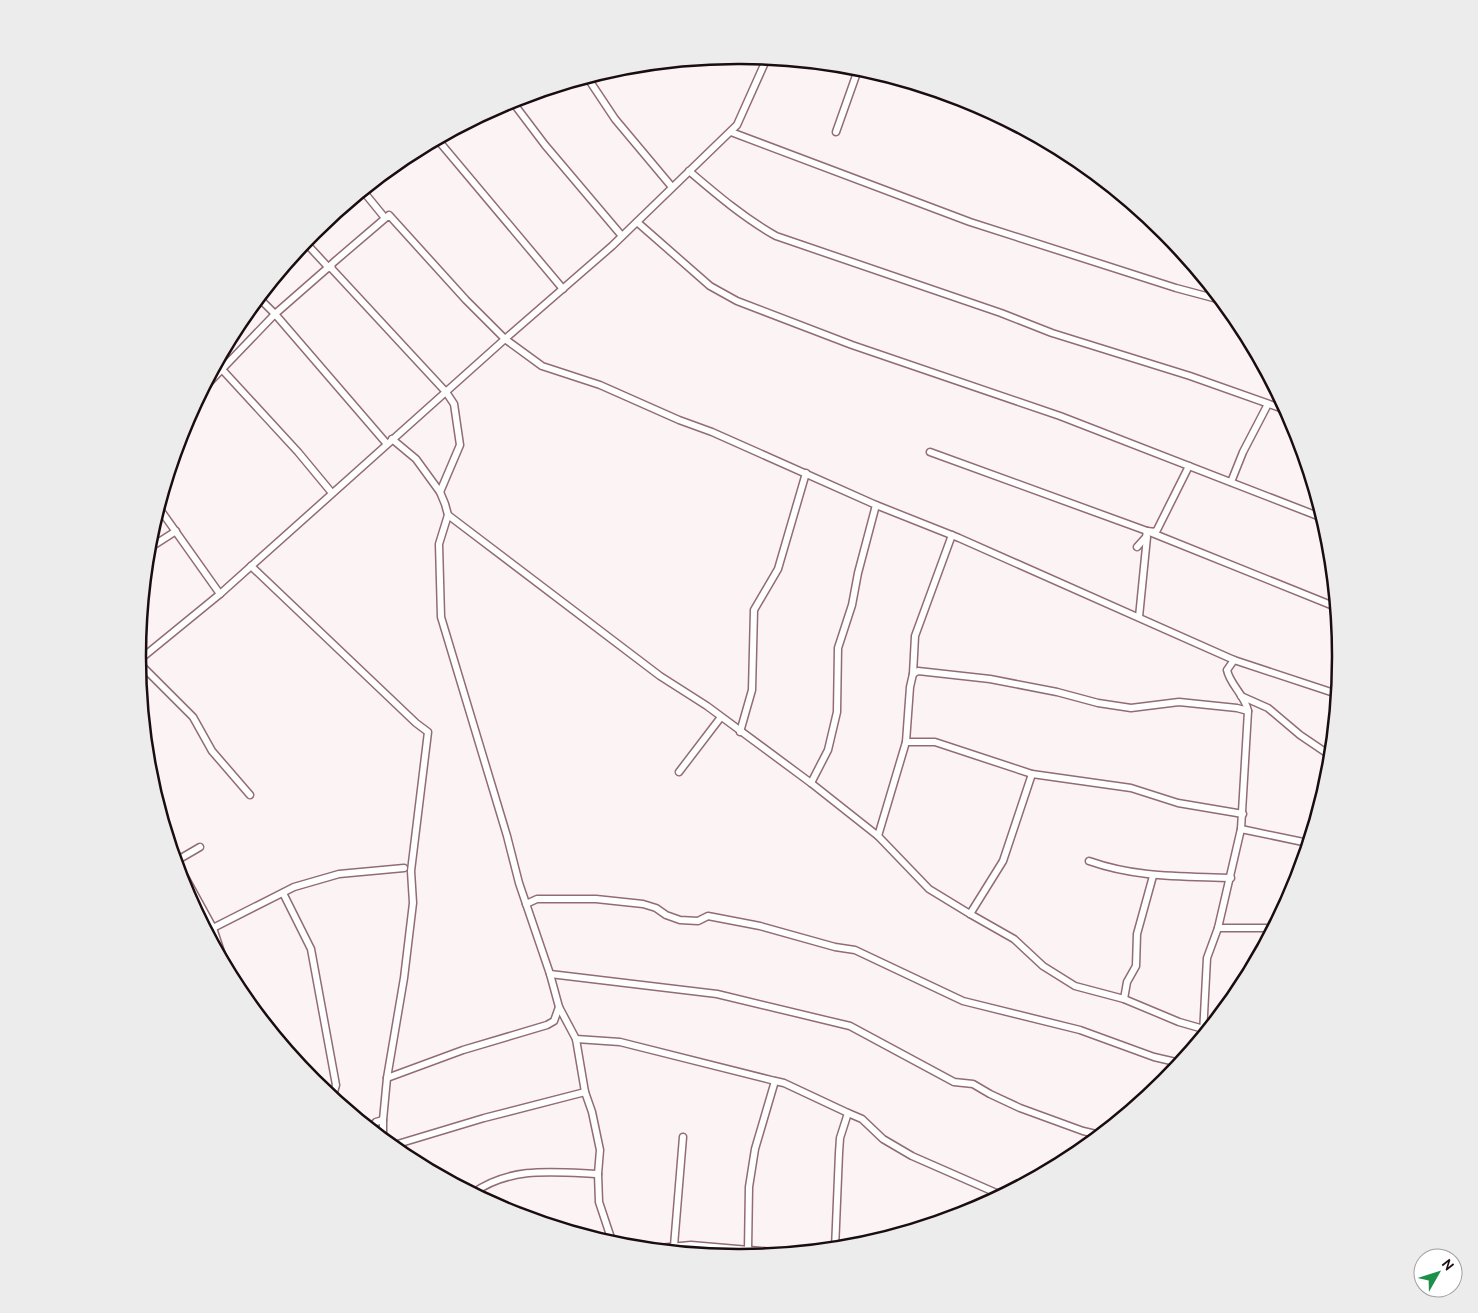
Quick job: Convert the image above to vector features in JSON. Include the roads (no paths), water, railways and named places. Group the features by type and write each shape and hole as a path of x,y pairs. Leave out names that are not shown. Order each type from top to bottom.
{"street":[{"path":"146,655 220,594 637,222 737,125 764,65"},
{"path":"836,132 856,75"},
{"path":"590,83 615,119 672,187"},
{"path":"516,107 545,145 622,236"},
{"path":"731,132 970,222 1210,297"},
{"path":"441,144 563,289"},
{"path":"689,170 746,216 776,236 1001,313 1052,333 1190,376 1277,407"},
{"path":"366,196 386,218"},
{"path":"217,375 275,314 389,215 392,216 466,300 505,339 542,366 629,397 952,535 1234,660 1330,692"},
{"path":"637,222 710,286 737,301 852,345 1060,416 1315,515"},
{"path":"310,247 446,392 454,404 460,445 440,492"},
{"path":"264,303 390,442 416,459 440,492 448,515 660,676 721,717 811,783 878,836 929,889 1014,939 1044,966 1075,986 1124,999 1199,1029"},
{"path":"223,370 298,452 332,494"},
{"path":"1231,482 1243,452 1268,404"},
{"path":"930,452 1147,531 1329,604"},
{"path":"1147,531 1156,532 1189,466"},
{"path":"740,732 752,690 754,610 778,569 806,473"},
{"path":"811,783 828,750 837,712 838,648 852,605 858,573 876,504"},
{"path":"163,515 220,594"},
{"path":"448,515 439,544 441,617 526,904 559,1007 576,1039 585,1092 592,1112 600,1150 598,1174 599,1202 610,1235"},
{"path":"158,543 176,531"},
{"path":"1137,546 1146,537 1147,531"},
{"path":"1139,617 1147,531"},
{"path":"878,836 906,742 910,687 913,674 914,636 952,535"},
{"path":"250,566 416,723 428,732 411,871 413,903 404,978 387,1078 384,1131"},
{"path":"1205,1022 1207,958 1218,928 1241,829 1248,711 1241,696 1228,677 1226,670 1234,660"},
{"path":"913,674 923,670 990,679 1057,692 1098,703 1131,708 1179,702 1237,708 1248,711"},
{"path":"147,671 193,716 212,751 250,795"},
{"path":"1241,696 1268,708 1300,735 1324,751"},
{"path":"680,772 721,717"},
{"path":"906,742 935,742 1032,774 1132,788 1178,803 1242,814"},
{"path":"970,914 1003,861 1032,774"},
{"path":"1241,829 1302,842"},
{"path":"181,856 200,847"},
{"path":"1089,861 1107,867 1153,876 1231,878"},
{"path":"213,928 294,886 339,874 404,868"},
{"path":"1124,999 1127,982 1136,966 1137,934 1153,876"},
{"path":"283,893 311,950 336,1085 335,1090"},
{"path":"526,904 537,899 596,899 643,904 680,920 698,920 708,916 760,926 835,948 855,950 963,1001 1080,1030 1154,1057 1172,1061"},
{"path":"203,909 214,932"},
{"path":"1218,928 1266,928"},
{"path":"550,974 717,994 850,1026 954,1082 973,1084 1020,1108 1091,1133"},
{"path":"387,1078 463,1050 547,1026 554,1021 559,1007"},
{"path":"576,1039 620,1042 784,1083 862,1119 883,1139 912,1156 993,1192"},
{"path":"748,1249 749,1187 755,1149 775,1081"},
{"path":"401,1143 484,1118 585,1092"},
{"path":"834,1241 840,1138 848,1112"},
{"path":"374,1124 383,1120"},
{"path":"674,1245 683,1137"},
{"path":"479,1189 499,1178 538,1171 598,1174"},
{"path":"678,1246 736,1249"}]}
